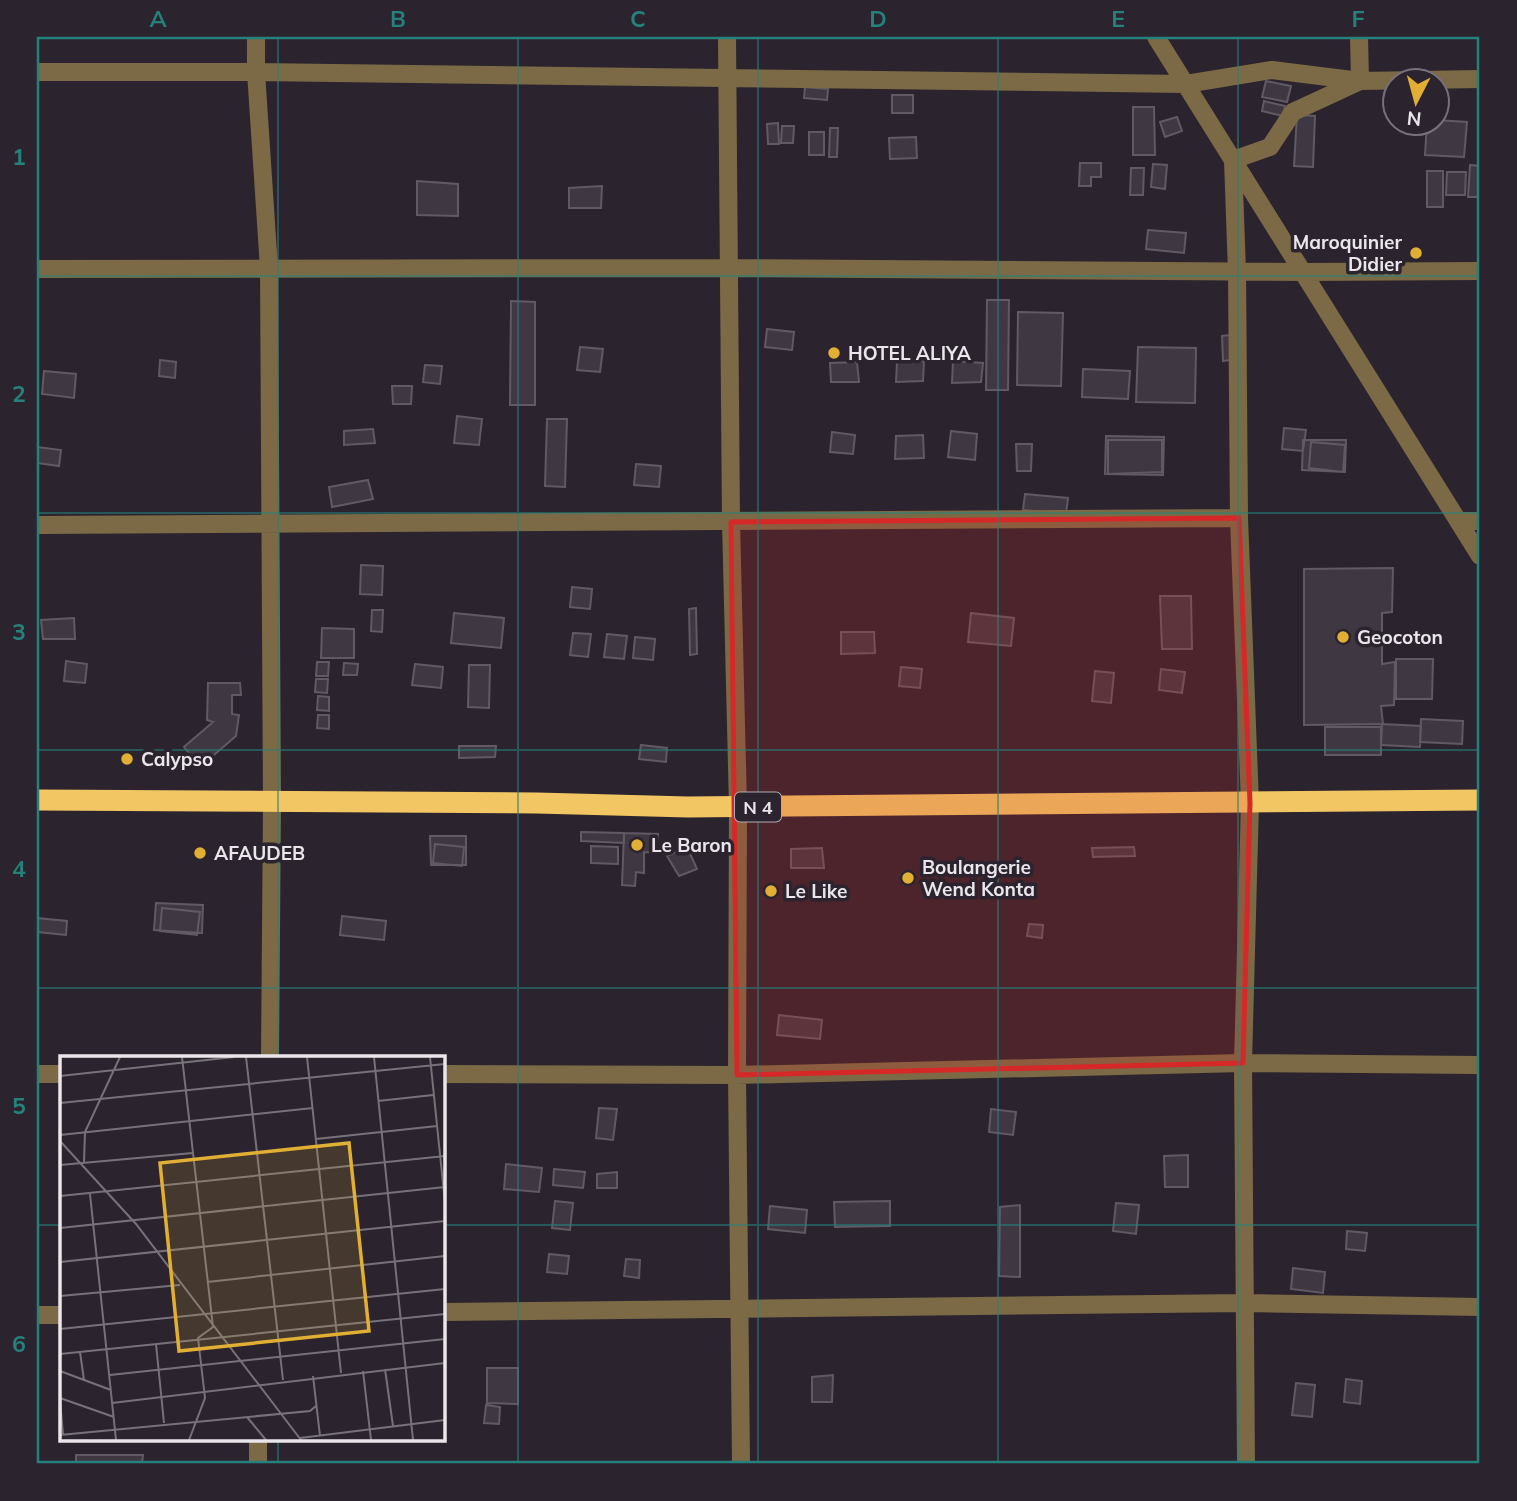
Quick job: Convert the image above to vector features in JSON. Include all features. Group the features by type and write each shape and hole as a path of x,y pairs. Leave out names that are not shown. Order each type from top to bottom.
{"highway":[{"name":"N 4","path":"37,800 738,807 1480,800"}],"street":[{"path":"256,37 269,268 270,1056"},
{"path":"727,37 738,807 737,1075 741,1464"},
{"path":"1156,37 1480,556"},
{"path":"1359,37 1360,81"},
{"path":"37,72 256,72 1186,84 1272,70 1360,81 1480,79"},
{"path":"1233,160 1270,148 1293,112 1360,81"},
{"path":"1233,160 1237,272 1239,518 1250,803 1243,1063 1247,1464"},
{"path":"37,269 1480,271"},
{"path":"37,525 1239,518"},
{"path":"1458,521 1480,521"},
{"path":"444,1074 737,1075 1243,1063 1480,1065"},
{"path":"37,1074 60,1074"},
{"path":"444,1312 1245,1303 1480,1307"},
{"path":"37,1315 60,1315"},
{"path":"258,1442 258,1464"}],"highlighted area":[{"path":"1239,518 1250,803 1243,1063 737,1075 731,522"}],"building":[{"path":"1266,81 1291,86 1287,102 1262,97"},
{"path":"805,87 828,89 827,100 804,98"},
{"path":"892,95 913,95 913,113 892,113"},
{"path":"1264,101 1285,106 1283,116 1262,111"},
{"path":"1133,107 1154,107 1155,155 1133,155"},
{"path":"1297,115 1315,116 1313,167 1294,166"},
{"path":"1177,117 1182,131 1165,137 1160,122"},
{"path":"1450,121 1467,122 1464,157 1425,155 1426,136 1450,136"},
{"path":"778,123 779,144 768,144 767,124"},
{"path":"782,126 794,126 793,143 781,143"},
{"path":"830,128 838,128 837,157 829,157"},
{"path":"809,132 824,132 824,155 809,155"},
{"path":"916,137 917,158 890,159 889,138"},
{"path":"1080,163 1101,163 1101,177 1091,177 1091,186 1079,186"},
{"path":"1153,164 1167,165 1165,189 1151,187"},
{"path":"1470,165 1480,166 1480,197 1468,197"},
{"path":"1131,168 1144,168 1143,195 1130,195"},
{"path":"1427,171 1443,171 1443,207 1427,207"},
{"path":"1447,172 1466,172 1465,195 1446,195"},
{"path":"417,181 458,184 458,216 417,215"},
{"path":"602,186 601,208 569,208 569,188"},
{"path":"1148,230 1186,233 1184,253 1146,249"},
{"path":"987,300 1009,300 1008,390 986,390"},
{"path":"511,301 535,302 535,405 510,405"},
{"path":"1018,312 1063,313 1061,386 1017,385"},
{"path":"767,329 794,332 792,350 765,347"},
{"path":"1231,335 1230,360 1223,361 1222,336"},
{"path":"580,347 603,349 600,372 577,370"},
{"path":"1138,347 1196,348 1195,403 1136,402"},
{"path":"160,360 176,362 175,378 159,376"},
{"path":"924,361 923,381 896,382 897,362"},
{"path":"953,361 983,363 981,382 952,383"},
{"path":"857,362 859,382 831,382 830,363"},
{"path":"425,365 442,366 440,384 423,382"},
{"path":"1083,369 1130,371 1128,399 1082,397"},
{"path":"44,371 76,374 74,398 42,394"},
{"path":"392,386 412,386 411,404 393,404"},
{"path":"457,416 482,419 479,445 454,443"},
{"path":"547,419 567,419 565,487 545,486"},
{"path":"1284,428 1306,430 1303,451 1282,449"},
{"path":"373,429 375,443 344,445 344,431"},
{"path":"951,431 977,434 975,460 948,457"},
{"path":"832,432 855,435 853,454 830,452"},
{"path":"923,435 924,458 895,459 896,436"},
{"path":"1106,436 1164,437 1163,475 1105,474"},
{"path":"1108,440 1162,440 1162,472 1108,474"},
{"path":"1303,440 1346,440 1345,472 1302,470"},
{"path":"1311,442 1345,445 1343,472 1309,468"},
{"path":"1016,444 1032,444 1031,471 1017,471"},
{"path":"37,447 61,450 59,466 37,463"},
{"path":"636,464 661,466 659,487 634,485"},
{"path":"368,480 373,499 332,507 329,487"},
{"path":"1025,494 1068,498 1066,514 1023,510"},
{"path":"361,565 383,566 382,595 360,594"},
{"name":"Geocoton","path":"1393,568 1392,612 1382,613 1382,664 1395,662 1394,705 1381,706 1383,724 1304,725 1304,569"},
{"path":"572,587 592,589 590,609 570,607"},
{"path":"1160,596 1191,596 1192,649 1162,649"},
{"path":"696,608 697,654 690,655 689,609"},
{"path":"372,610 383,610 382,632 371,631"},
{"path":"454,613 504,618 501,648 451,643"},
{"path":"971,613 1014,618 1011,646 968,642"},
{"path":"74,618 75,639 43,639 41,620"},
{"path":"322,628 354,629 354,658 321,658"},
{"path":"841,632 874,632 875,653 841,654"},
{"path":"573,633 591,634 588,657 570,655"},
{"path":"607,634 627,636 624,659 604,657"},
{"path":"635,637 655,639 653,660 633,658"},
{"path":"1396,659 1433,659 1432,699 1396,699"},
{"path":"66,661 87,664 85,683 64,681"},
{"path":"317,662 329,662 328,676 316,676"},
{"path":"344,663 358,664 357,675 343,675"},
{"path":"415,664 443,667 441,688 412,685"},
{"path":"469,665 490,665 489,708 468,707"},
{"path":"901,667 922,669 920,688 899,686"},
{"path":"1161,669 1185,672 1182,693 1159,690"},
{"path":"1095,671 1114,673 1111,703 1092,701"},
{"path":"316,679 328,679 327,693 315,692"},
{"path":"208,683 240,683 241,695 232,695 232,714 239,715 236,736 200,767 184,747 213,722 207,720"},
{"path":"318,696 329,697 329,711 317,710"},
{"path":"318,715 329,715 329,729 317,728"},
{"path":"1421,719 1463,721 1462,744 1420,742"},
{"path":"1382,724 1421,726 1420,747 1381,745"},
{"path":"1325,727 1381,727 1381,755 1325,755"},
{"path":"641,745 667,748 666,762 639,759"},
{"path":"459,746 496,746 495,757 459,758"},
{"path":"581,832 624,833 624,843 581,841"},
{"path":"624,833 658,834 656,853 644,852 644,873 636,872 635,886 622,885"},
{"path":"430,836 466,836 466,865 431,865"},
{"path":"435,844 464,847 462,866 433,863"},
{"path":"591,846 618,847 618,864 591,863"},
{"path":"687,847 697,869 679,876 667,856"},
{"path":"1134,847 1135,856 1093,857 1092,848"},
{"path":"822,848 824,868 791,868 791,849"},
{"path":"156,903 203,905 202,933 154,930"},
{"path":"162,908 200,912 197,935 160,931"},
{"path":"342,916 386,921 384,940 340,935"},
{"path":"37,918 67,921 66,935 37,932"},
{"path":"1029,924 1043,925 1042,938 1027,936"},
{"path":"779,1015 822,1020 820,1039 777,1035"},
{"path":"599,1108 617,1109 613,1140 596,1138"},
{"path":"991,1109 1016,1112 1013,1135 989,1132"},
{"path":"1188,1155 1188,1187 1165,1187 1164,1156"},
{"path":"506,1164 542,1168 539,1192 504,1189"},
{"path":"554,1169 585,1172 583,1188 553,1185"},
{"path":"617,1172 617,1188 597,1188 597,1174"},
{"path":"555,1201 573,1203 570,1230 552,1228"},
{"path":"890,1201 890,1226 835,1227 834,1202"},
{"path":"1116,1203 1139,1205 1136,1234 1113,1231"},
{"path":"1020,1205 1020,1277 999,1276 1000,1207"},
{"path":"770,1206 807,1210 805,1233 768,1229"},
{"path":"1347,1231 1367,1233 1365,1251 1346,1249"},
{"path":"549,1254 569,1256 567,1274 547,1272"},
{"path":"626,1259 640,1260 639,1278 624,1276"},
{"path":"1293,1268 1325,1272 1323,1293 1291,1289"},
{"path":"487,1368 518,1368 518,1404 487,1403"},
{"path":"833,1375 832,1402 812,1402 812,1377"},
{"path":"1346,1379 1362,1381 1360,1404 1344,1402"},
{"path":"1296,1383 1315,1385 1312,1417 1292,1415"},
{"path":"486,1405 500,1407 499,1424 484,1423"},
{"path":"76,1455 143,1455 142,1464 76,1464"}],"place":[{"name":"Maroquinier Didier","path":"1416,253"},
{"name":"HOTEL ALIYA","path":"834,353"},
{"name":"Geocoton","path":"1343,637"},
{"name":"Calypso","path":"127,759"},
{"name":"Le Baron","path":"637,845"},
{"name":"AFAUDEB","path":"200,853"},
{"name":"Boulangerie Wend Konta","path":"908,878"},
{"name":"Le Like","path":"771,891"}]}
